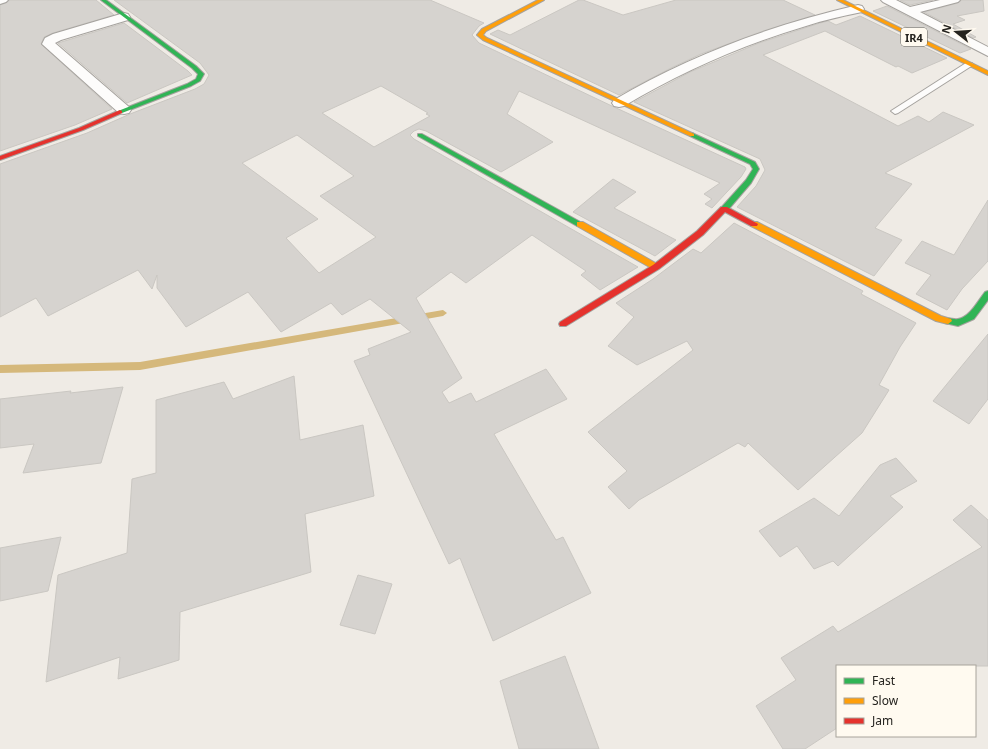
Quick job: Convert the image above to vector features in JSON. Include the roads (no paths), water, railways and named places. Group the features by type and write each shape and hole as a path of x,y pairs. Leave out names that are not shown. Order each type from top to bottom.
{"street":[{"path":"0,158 81,129 198,80 201,74 103,0"},
{"path":"542,0 484,30 480,35 485,39 619,103 753,163 756,169 749,181 700,233 656,267 563,324"},
{"name":"IR4","path":"839,0 988,73"},
{"path":"887,0 988,52"},
{"path":"910,11 954,0"},
{"path":"619,103 664,76 719,53 793,25 858,9"},
{"path":"124,17 57,37 48,44 124,110"},
{"path":"974,44 988,40"},
{"path":"420,135 656,267"},
{"path":"724,209 939,319 958,323 971,317 988,294"}],"lane":[{"path":"894,111 969,65"}],"waterway":[{"path":"0,369 140,366 443,313"}]}
